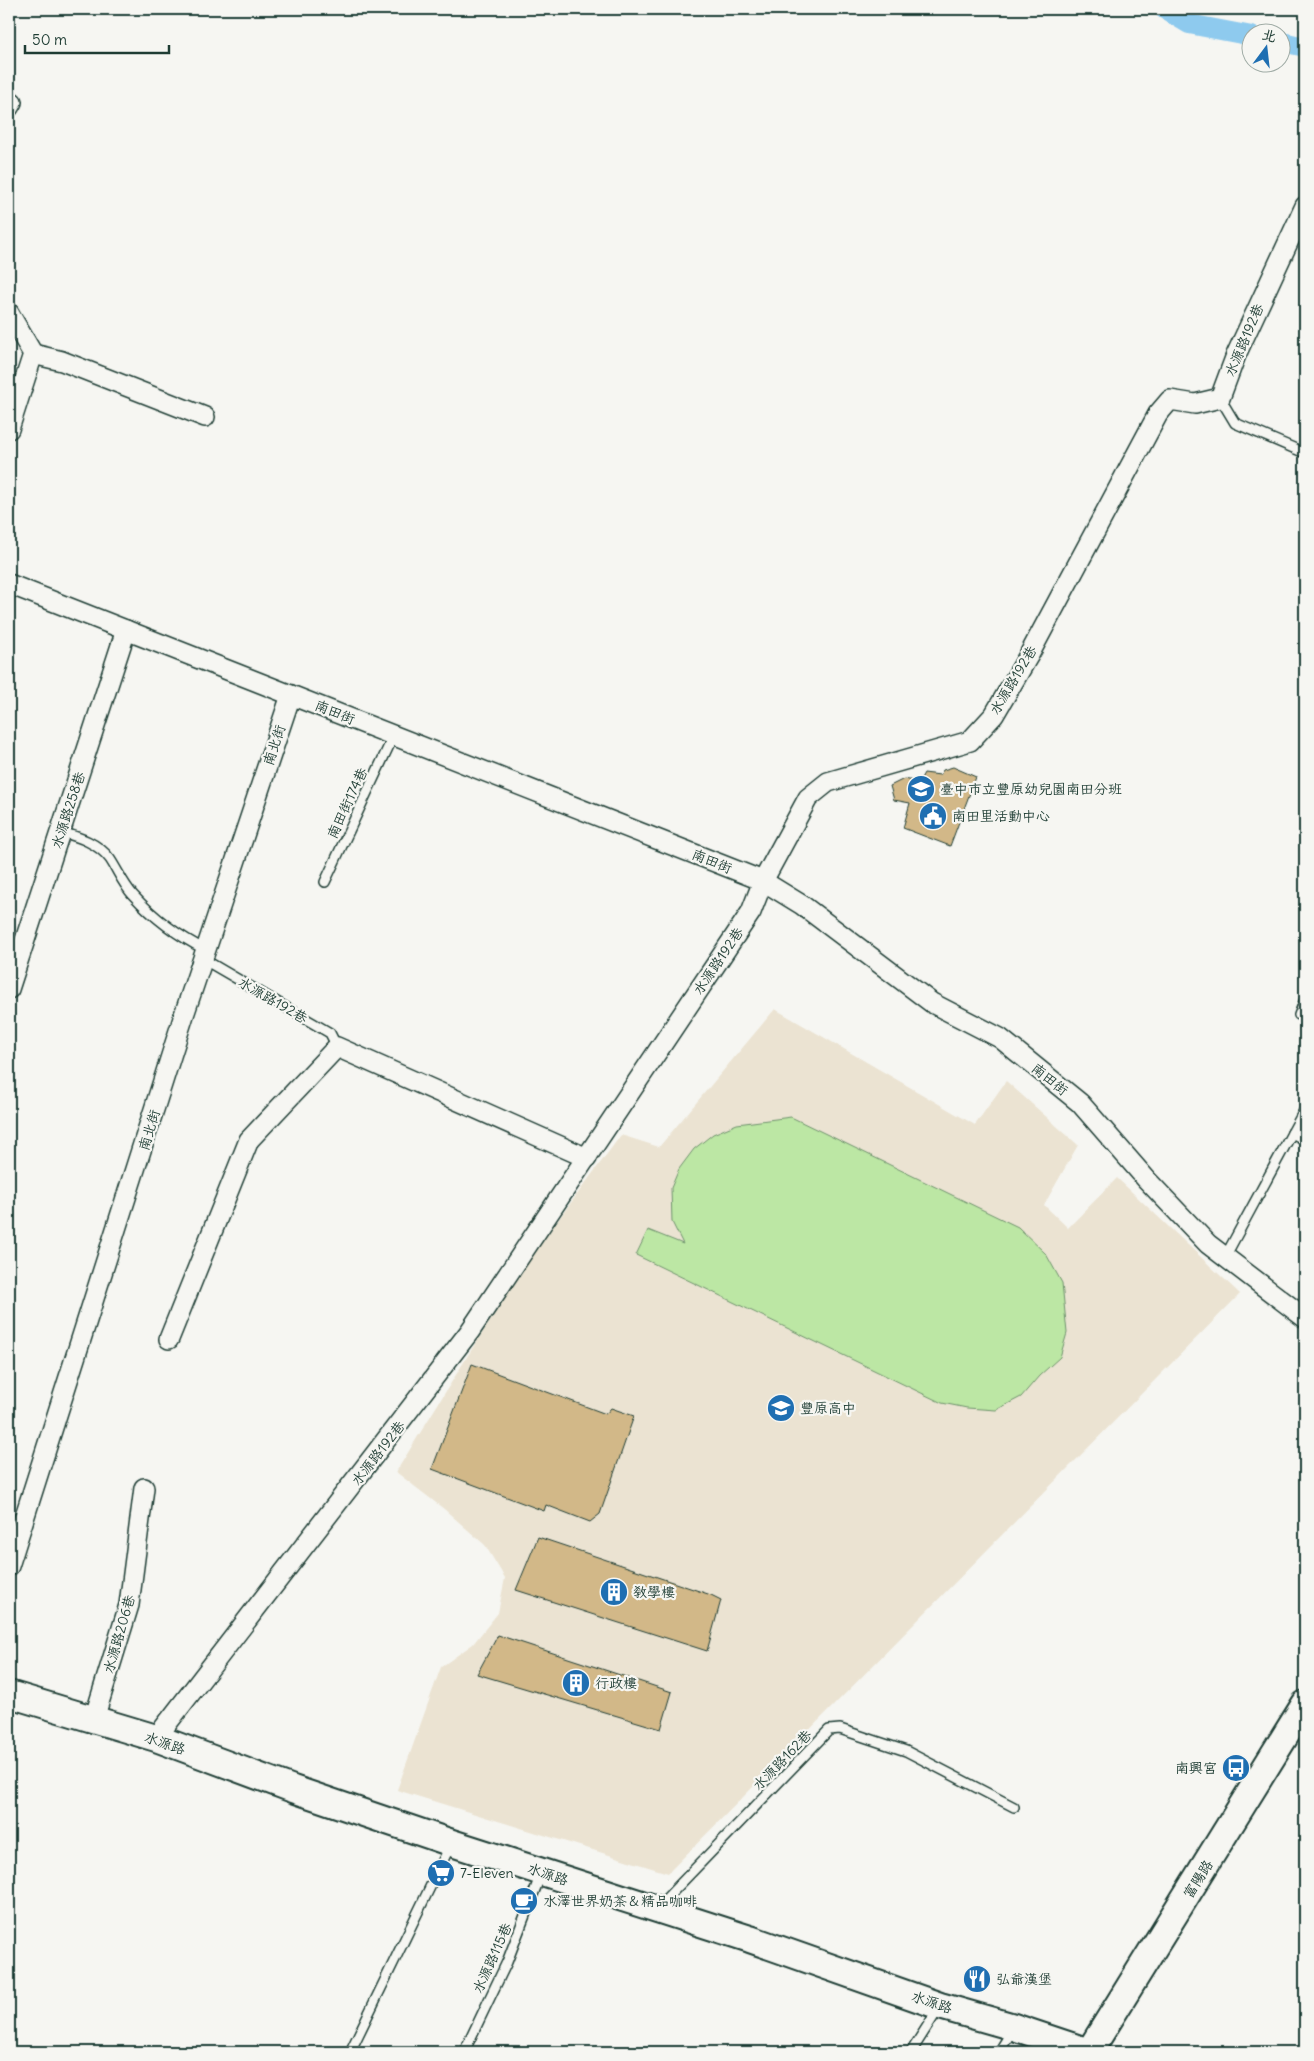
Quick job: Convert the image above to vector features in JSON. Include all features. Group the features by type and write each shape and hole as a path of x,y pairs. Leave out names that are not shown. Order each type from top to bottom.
{"street":[{"name":"水源路192巷","path":"156,1738 470,1331 751,912 763,881 808,798 828,782 970,741 994,715 1029,655 1158,414 1170,400 1196,404 1220,398 1236,355 1305,206"},
{"path":"9,313 33,354 62,361 205,417"},
{"path":"9,429 33,354"},
{"name":"南田街","path":"9,584 763,881 802,905 932,1003 1000,1038 1080,1103 1147,1180 1208,1244 1305,1318"},
{"name":"水源路258巷","path":"9,989 16,943 61,832 126,630"},
{"name":"南北街","path":"9,1566 204,955 291,694"},
{"name":"水源路192巷","path":"337,1047 587,1158"},
{"path":"170,1339 249,1140 337,1047"},
{"name":"水源路206巷","path":"94,1720 129,1605 144,1488"},
{"name":"水源路","path":"9,1694 156,1738 293,1789 452,1843 655,1910 750,1939 940,2006 1014,2027 1089,2052"},
{"name":"富陽路","path":"1089,2052 1305,1704"}],"lane":[{"path":"1220,398 1235,422 1305,453"},
{"name":"南田街174巷","path":"325,882 394,735"},
{"name":"水源路192巷","path":"61,832 84,839 100,849 110,859 132,893 148,910 182,939 204,955 330,1033 337,1047"},
{"path":"1305,999 1299,1015 1305,1018"},
{"path":"1224,1258 1305,1109"},
{"path":"1292,1133 1305,1140"},
{"name":"水源路162巷","path":"655,1910 829,1730 840,1729 906,1751 1014,1807"},
{"path":"351,2050 452,1843"},
{"name":"水源路115巷","path":"464,2052 507,1962 542,1872"},
{"path":"911,2052 940,2006"},
{"path":"999,2052 1014,2027"}],"shaded area":[{"name":"豐原高中","path":"775,1009 975,1125 1006,1081 1078,1145 1044,1205 1068,1228 1117,1178 1240,1294 668,1873 397,1790 441,1667 473,1644 498,1613 505,1578 485,1545 444,1509 396,1472 475,1344 544,1239 621,1135 659,1147"}],"green space":[{"path":"791,1117 1018,1227 1046,1254 1062,1283 1067,1333 1060,1357 1039,1376 1021,1397 996,1410 967,1408 942,1403 636,1255 648,1230 683,1244 672,1222 671,1188 679,1169 694,1149 713,1134 737,1124"}],"building":[{"name":"南田里活動中心","path":"953,767 976,777 950,846 903,828 910,803 894,800 890,786 904,779 919,782 924,773 940,775 943,770"},
{"path":"472,1364 606,1414 611,1408 634,1416 600,1514 590,1522 546,1505 544,1511 432,1469"},
{"name":"教學樓","path":"538,1537 721,1600 707,1651 516,1590"},
{"name":"行政樓","path":"498,1635 672,1692 661,1729 477,1674"}],"waterway":[{"path":"1164,9 1189,24 1242,34"},
{"path":"1292,44 1305,47"}],"place":[{"name":"臺中市立豐原幼兒園南田分班","path":"921,789"},
{"name":"南田里活動中心","path":"933,816"},
{"name":"豐原高中","path":"781,1408"},
{"name":"教學樓","path":"614,1592"},
{"name":"行政樓","path":"576,1683"},
{"name":"南興宮","path":"1236,1768"},
{"name":"7-Eleven","path":"441,1873"},
{"name":"水澤世界奶茶＆精品咖啡","path":"524,1901"},
{"name":"弘爺漢堡","path":"977,1979"}]}
